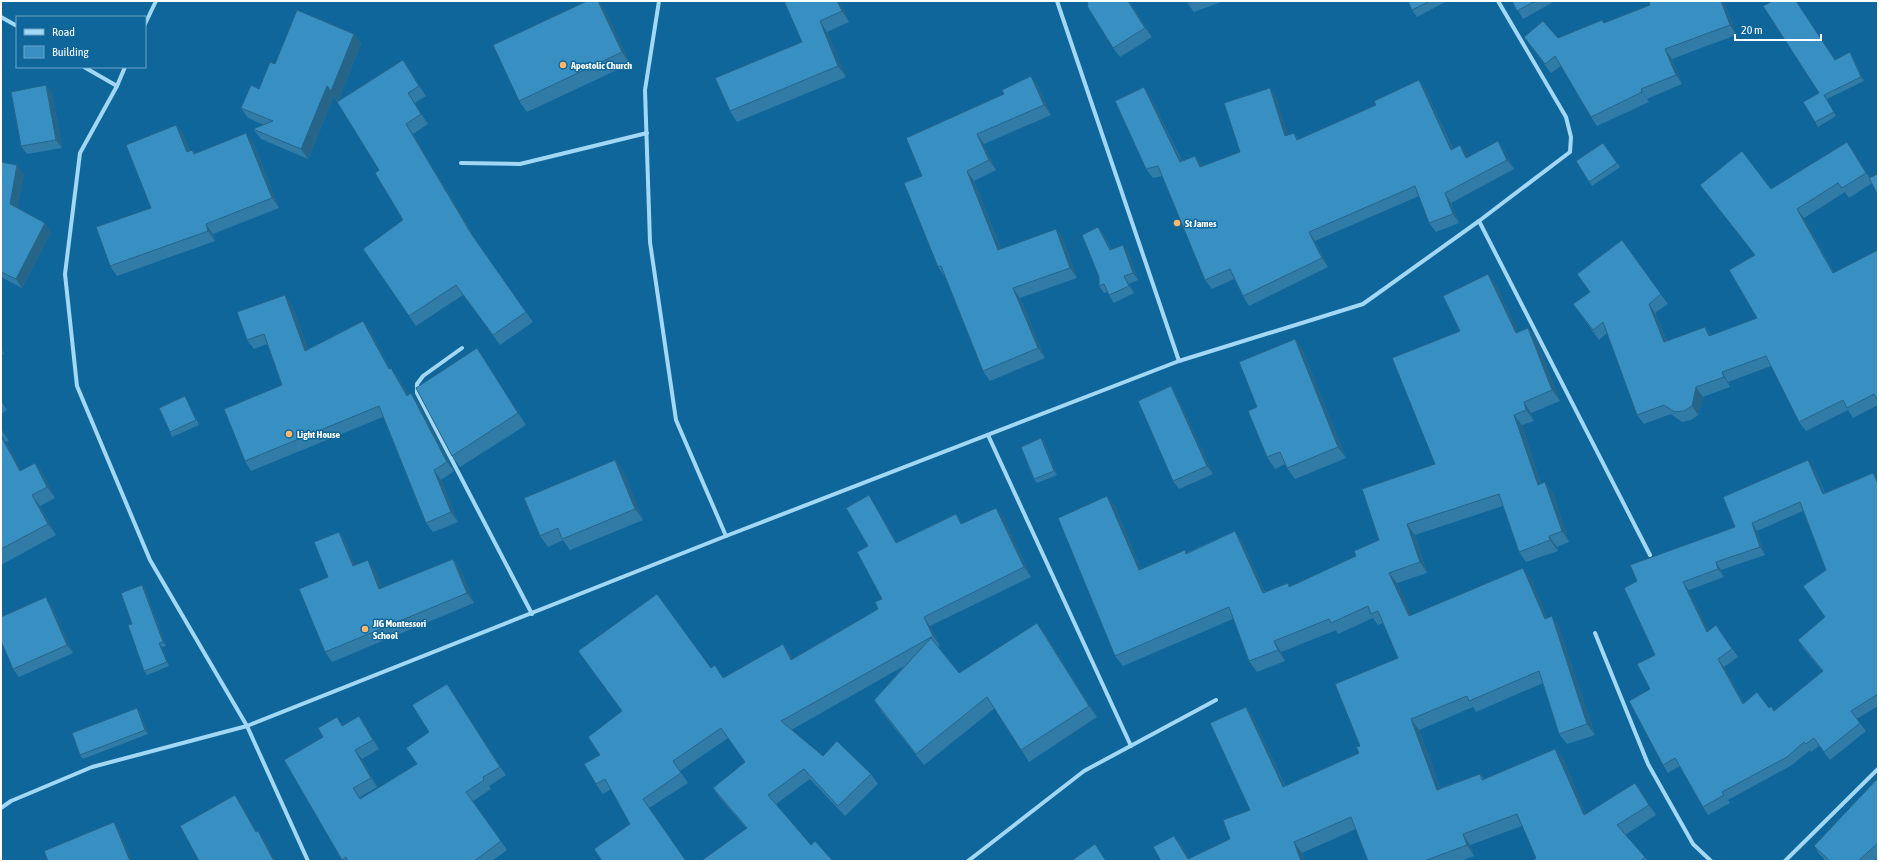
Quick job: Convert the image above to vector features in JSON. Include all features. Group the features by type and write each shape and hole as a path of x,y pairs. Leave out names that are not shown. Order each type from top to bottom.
{"street":[{"path":"146,22 156,1"},
{"path":"659,1 645,90 650,242 676,420 726,536"},
{"path":"1057,1 1179,361"},
{"path":"1,808 11,800 92,767 247,726 726,536 1179,361 1363,304 1479,221 1570,152 1571,137 1566,117 1498,1"},
{"path":"1,17 16,25"},
{"path":"86,68 117,86"},
{"path":"125,68 117,86 80,153 65,274 77,386 150,560 247,726 308,861"},
{"path":"460,163 520,164 647,133"},
{"path":"1479,221 1650,555"},
{"path":"462,348 423,376 417,384 417,393 532,614"},
{"path":"988,435 1131,746"},
{"path":"1594,633 1648,764 1693,844 1711,861"},
{"path":"968,861 1084,771 1216,700"},
{"path":"1785,861 1878,769"}],"building":[{"path":"587,1 598,1 622,52 519,101 493,45"},
{"path":"784,1 837,1 842,11 820,21 838,66 730,111 715,78 802,42"},
{"path":"1087,1 1128,1 1145,28 1113,48 1087,6"},
{"path":"1408,1 1430,1 1412,10"},
{"path":"1512,1 1535,1 1517,11"},
{"path":"1721,1 1730,25 1665,49 1676,75 1641,89 1642,92 1591,117 1555,56 1545,64 1524,37 1543,21 1558,38 1602,20 1604,23 1650,5 1649,2"},
{"path":"1772,1 1796,1 1835,60 1850,52 1861,77 1824,95 1834,112 1815,122 1803,102 1819,93 1763,6"},
{"path":"297,10 354,34 331,91 327,86 301,149 253,129 273,121 241,108 251,85 259,89 270,62 275,64"},
{"path":"403,60 419,86 408,93 421,114 406,124 472,235 526,312 493,335 456,285 409,316 363,249 403,220 375,173 379,170 337,102"},
{"path":"1031,76 1044,105 977,134 989,160 967,171 998,250 1056,229 1070,268 1013,288 1038,348 983,371 941,266 938,267 904,183 922,176 906,138 1004,94 1002,90"},
{"path":"1419,80 1451,150 1460,145 1466,158 1498,141 1507,160 1445,193 1453,214 1429,223 1415,186 1309,232 1322,258 1243,296 1230,269 1205,280 1158,166 1146,169 1115,101 1144,87 1180,162 1195,156 1200,167 1240,152 1224,103 1270,88 1285,136 1294,133 1297,140 1376,105 1374,101"},
{"path":"46,85 56,140 21,146 11,92"},
{"path":"176,125 187,152 192,150 194,154 246,133 272,198 206,224 208,231 110,266 96,227 151,208 126,145"},
{"path":"1847,142 1866,173 1842,188 1838,183 1797,209 1833,273 1878,250 1878,401 1874,394 1847,408 1843,400 1799,422 1766,356 1722,372 1724,377 1696,387 1692,406 1684,411 1675,412 1664,405 1637,415 1603,322 1593,330 1573,304 1590,292 1577,274 1622,240 1661,294 1649,304 1664,342 1705,327 1709,336 1757,318 1729,270 1755,255 1700,185 1742,151 1771,189"},
{"path":"1603,143 1617,163 1589,182 1576,161"},
{"path":"1,162 17,165 10,204 45,223 16,279 1,272"},
{"path":"1878,174 1878,195 1869,178"},
{"path":"1098,227 1110,250 1123,245 1133,273 1124,276 1129,286 1109,295 1104,284 1099,286 1099,277 1082,235"},
{"path":"1488,274 1516,333 1528,328 1552,390 1524,402 1526,410 1514,415 1538,485 1545,482 1562,531 1549,536 1550,540 1519,552 1499,494 1407,524 1420,562 1389,573 1409,616 1523,568 1545,619 1552,616 1587,724 1559,734 1539,671 1469,701 1467,696 1411,719 1437,790 1480,774 1482,780 1555,749 1584,815 1635,783 1649,805 1617,825 1645,857 1641,861 1533,861 1536,858 1517,814 1463,834 1467,845 1424,861 1368,861 1351,817 1294,842 1301,861 1161,861 1153,847 1174,836 1188,859 1230,839 1223,820 1250,810 1210,723 1246,707 1283,787 1359,753 1356,747 1360,746 1335,684 1398,658 1378,611 1371,614 1368,606 1331,623 1329,619 1274,641 1278,650 1249,661 1229,607 1115,656 1058,518 1107,496 1139,570 1185,550 1186,554 1235,531 1263,593 1288,583 1289,587 1356,556 1354,551 1379,540 1362,489 1435,464 1392,358 1460,331 1443,296"},
{"path":"285,295 305,351 363,321 389,369 391,368 407,396 411,393 447,462 434,470 451,512 426,523 379,406 245,461 224,409 282,385 264,334 247,340 237,312"},
{"path":"1295,339 1338,447 1287,468 1280,452 1267,457 1248,411 1257,407 1239,362"},
{"path":"477,348 518,413 452,456 416,388"},
{"path":"1171,386 1207,466 1173,481 1138,401"},
{"path":"185,396 196,420 170,432 159,408"},
{"path":"1,436 20,471 35,463 47,487 32,495 48,524 1,549"},
{"path":"1041,438 1054,471 1034,479 1021,447"},
{"path":"615,460 635,509 562,539 558,528 540,536 524,498"},
{"path":"1808,460 1823,494 1873,473 1878,484 1878,694 1851,711 1860,723 1824,752 1814,738 1806,744 1804,742 1787,757 1722,792 1724,795 1703,807 1675,758 1663,765 1629,701 1650,689 1637,664 1655,655 1624,588 1637,581 1630,565 1735,527 1723,497","holes":["1800,502 1826,570 1803,586 1825,617 1798,640 1823,671 1774,711 1771,706 1769,708 1757,692 1743,704 1718,659 1732,649 1716,625 1707,632 1683,582 1718,569 1716,562 1760,547 1752,523"]},
{"path":"869,495 896,543 956,514 961,524 996,508 1024,567 924,617 933,636 781,721 823,756 837,741 871,774 838,806 804,769 768,795 811,845 815,841 833,861 701,861 747,828 713,788 745,762 721,728 673,761 681,773 643,799 686,861 602,861 594,849 630,824 605,779 596,784 584,764 600,755 588,737 622,711 578,651 657,594 711,668 715,665 723,678 783,644 791,660 878,609 875,602 882,599 857,552 868,546 846,508"},
{"path":"339,532 353,566 368,560 379,589 453,559 467,593 325,652 299,589 328,577 314,542"},
{"path":"142,585 163,642 159,643 167,662 144,671 128,625 132,624 121,593"},
{"path":"46,597 67,645 13,669 1,641 1,617"},
{"path":"1037,623 1089,706 1021,750 987,697 916,754 874,700 931,638 959,673"},
{"path":"447,684 500,767 483,777 484,780 466,792 501,841 474,861 348,861 346,857 342,860 284,760 323,737 318,728 337,717 342,726 359,716 373,740 355,750 371,778 353,788 360,799 417,764 406,748 429,732 412,705"},
{"path":"137,708 145,730 80,755 72,733"},
{"path":"1878,778 1878,843 1858,861 1830,861 1814,846"},
{"path":"235,795 256,832 258,831 274,861 199,861 180,826"},
{"path":"114,822 130,861 48,861 44,851"},
{"path":"1095,844 1106,861 1071,861"}],"place":[{"name":"Apostolic Church","path":"563,65"},
{"name":"St James","path":"1177,223"},
{"name":"Light House","path":"289,434"},
{"name":"JIG Montessori School","path":"365,629"}]}
